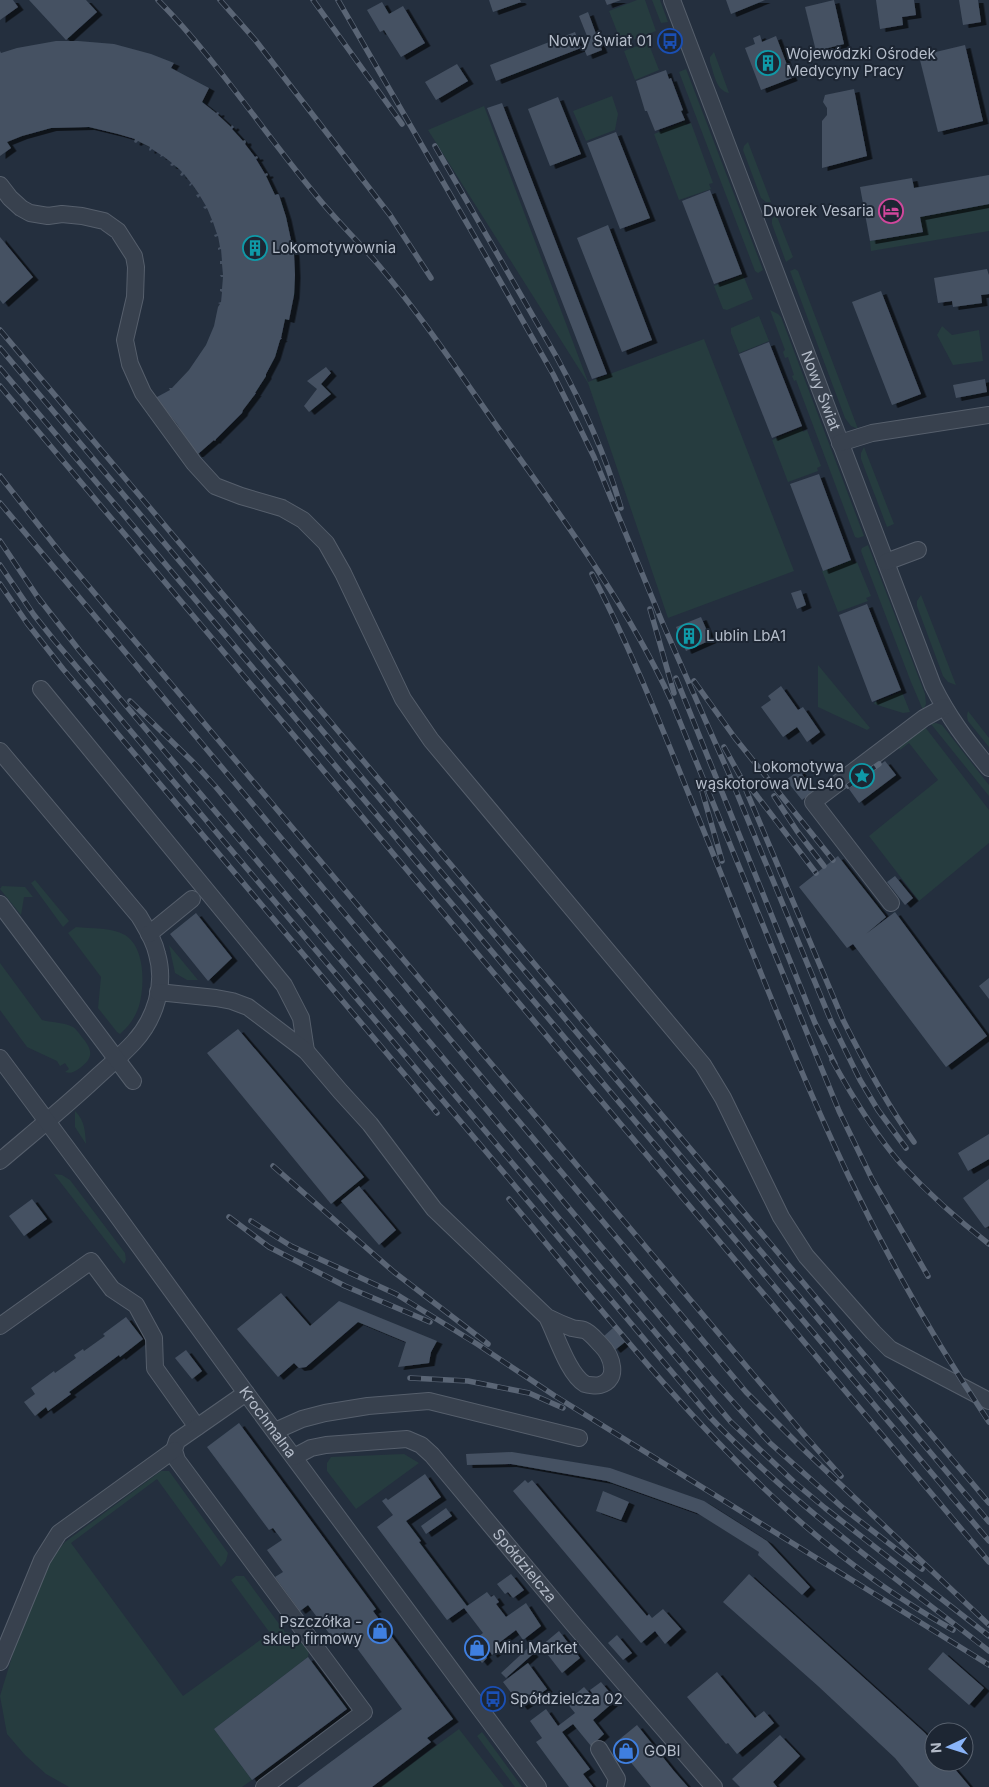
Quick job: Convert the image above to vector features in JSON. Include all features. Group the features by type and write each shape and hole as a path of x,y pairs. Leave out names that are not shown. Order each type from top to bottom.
{"street":[{"name":"Nowy Świat","path":"672,0 933,686 963,737 989,768"},
{"path":"0,185 10,198 30,213 48,216 62,214 82,216 104,221 118,231 134,256 136,267 135,297 125,340 130,364 143,393 194,463 215,486 282,508 303,520 326,543 343,573 403,699 431,740 703,1065 723,1098 781,1216 806,1256 890,1350 989,1401"},
{"path":"840,443 872,433 989,415"},
{"path":"886,562 918,550"},
{"path":"41,688 284,985 301,1018 306,1051"},
{"path":"891,903 813,802 924,718 944,707"},
{"path":"0,751 139,916 158,954 160,967 158,992 150,1019 133,1043 0,1161"},
{"path":"149,934 192,899"},
{"path":"0,906 133,1081"},
{"path":"158,992 216,998 248,1007 306,1051 370,1124 434,1209 547,1317 564,1356 578,1377 585,1384 598,1386 607,1382 612,1376 612,1368 610,1359 603,1347 585,1330 572,1328 547,1317"},
{"name":"Krochmalna","path":"0,1058 538,1787"},
{"path":"0,1326 91,1261 112,1289 136,1305 154,1338 156,1368 197,1428"},
{"path":"0,1662 42,1560 60,1533 174,1450 178,1441 246,1393"},
{"path":"274,1431 302,1419 325,1413 368,1406 429,1401 579,1438"},
{"name":"Spółdzielcza","path":"294,1457 311,1448 326,1445 407,1439 421,1445 432,1455 574,1626 714,1787"},
{"path":"174,1450 177,1460 364,1712 264,1787"},
{"path":"599,1749 617,1779 615,1787"}],"green space":[{"path":"637,0 645,0 656,31 622,44 609,11"},
{"path":"652,0 660,0 668,22 661,23"},
{"path":"648,42 659,70 635,80 624,51"},
{"path":"714,52 729,93 721,89 714,76 710,57"},
{"path":"686,69 763,270 758,273 755,271 679,72"},
{"path":"612,96 618,114 615,130 586,141 573,111"},
{"path":"484,106 588,382 704,339 794,571 668,618 588,383 428,130"},
{"path":"685,122 686,125 691,123 713,183 709,184 711,189 679,200 654,134"},
{"path":"748,142 771,202 766,202 761,198 743,150"},
{"path":"989,204 989,231 871,251 870,241 923,232 920,217"},
{"path":"776,214 793,257 786,262 772,224 772,219"},
{"path":"795,269 798,271 858,429 851,426 845,418 790,271"},
{"path":"743,275 753,299 727,310 723,309 714,286"},
{"path":"770,310 781,317 864,536 855,537 796,380 794,381 792,376 794,375 788,357 785,358 783,352 785,350"},
{"path":"759,316 769,341 739,353 731,333 731,328"},
{"path":"942,326 952,335 979,330 983,361 953,365 937,335"},
{"path":"802,428 803,432 807,430 821,466 817,468 818,471 788,482 772,440"},
{"path":"864,447 894,524 887,527 861,459"},
{"path":"868,545 925,694 926,704 923,710 861,551 862,548"},
{"path":"852,560 853,563 857,562 871,596 866,598 868,601 838,612 822,571"},
{"path":"921,595 956,685 948,682 943,676 917,606 917,601"},
{"path":"818,665 870,728 867,730 818,707"},
{"path":"902,692 910,712 903,713 874,704 875,702"},
{"path":"968,711 989,738 989,747 968,721"},
{"path":"931,724 942,725 989,785 989,796"},
{"path":"925,727 989,810 989,843 919,901 869,836 938,780 909,743 900,750 898,747"},
{"path":"35,880 69,921 63,927 31,883"},
{"path":"2,886 25,887 33,897 24,897 21,915 0,889"},
{"path":"76,927 108,929 120,932 132,941 140,957 142,988 139,1006 134,1018 120,1034 98,1008 101,977 68,933"},
{"path":"169,945 198,980 187,980 175,973"},
{"path":"0,963 42,1020 70,1026 76,1030 89,1049 90,1056 85,1064 72,1072 65,1072 69,1069 65,1063 60,1066 57,1061 27,1047 0,1010"},
{"path":"75,1111 83,1122 86,1144 75,1127"},
{"path":"54,1174 62,1175 70,1180 125,1253 126,1260 124,1264"},
{"path":"404,1454 419,1463 356,1509 327,1471 327,1463 331,1457"},
{"path":"161,1471 169,1471 228,1553 226,1561 221,1567 157,1479 71,1543 183,1696 270,1633 231,1580 236,1576 244,1576 285,1632 297,1634 309,1650 308,1657 214,1729 252,1780 242,1787 69,1787 46,1774 25,1755 7,1734 0,1696 14,1650 48,1563 65,1542"},
{"path":"459,1729 504,1787 380,1787"},
{"path":"482,1732 522,1787 515,1787 477,1736"}],"building":[{"path":"0,0 13,0 18,7 0,20"},
{"path":"29,0 86,0 97,12 66,40"},
{"path":"489,0 520,0 521,2 493,12"},
{"path":"605,0 621,0 607,5"},
{"path":"726,0 765,0 731,14"},
{"path":"834,0 844,44 816,51 805,7"},
{"path":"876,0 914,0 916,15 902,17 903,25 880,29"},
{"path":"959,0 978,0 981,22 963,25"},
{"path":"382,2 389,14 403,6 425,43 401,57 384,30 380,32 367,10"},
{"path":"588,12 602,50 587,56 582,44 589,41 579,16"},
{"path":"575,32 581,48 496,81 490,65"},
{"name":"Wojewódzki Ośrodek Medycyny Pracy","path":"760,35 762,42 776,36 792,78 761,90 745,48 755,44 753,38"},
{"name":"Lokomotywownia","path":"56,41 114,44 151,54 174,63 171,68 209,88 202,102 216,113 218,112 218,115 231,127 232,125 234,127 232,129 243,141 245,140 245,144 255,157 257,156 258,158 256,159 265,174 267,173 268,175 266,176 275,195 279,195 294,254 294,295 289,320 285,319 282,338 275,357 256,393 242,413 215,441 198,454 196,454 157,397 170,390 169,388 172,388 189,370 206,345 214,326 220,304 218,303 221,302 222,292 220,289 222,289 223,277 220,275 223,275 222,264 220,264 220,261 222,261 221,249 218,250 220,247 218,236 215,237 214,235 217,234 213,222 211,223 210,221 212,220 207,208 203,207 206,206 200,196 198,198 196,195 199,194 192,184 189,185 191,183 184,174 180,175 182,172 178,168 170,165 172,163 163,156 160,157 161,155 152,149 150,151 150,147 138,141 134,142 135,139 89,127 51,128 22,136 7,142 11,148 0,156 0,51 1,53"},
{"path":"965,45 983,121 938,132 919,56"},
{"path":"457,64 468,81 436,100 425,82"},
{"path":"666,70 669,79 671,78 685,120 655,131 647,111 645,111 636,81"},
{"path":"854,89 867,156 822,168 822,121 827,115 827,108 823,102 825,95"},
{"path":"558,97 581,154 550,166 528,109"},
{"path":"502,103 607,374 592,379 487,108"},
{"path":"616,132 650,218 620,229 587,143"},
{"path":"989,175 989,204 920,217 923,232 870,241 860,187 912,178 914,188"},
{"path":"710,190 742,274 714,284 682,201"},
{"path":"608,225 652,340 622,352 577,238"},
{"path":"0,237 33,277 3,304 0,300"},
{"path":"987,269 989,275 989,294 981,295 982,303 953,307 952,301 938,303 934,278"},
{"path":"881,291 921,394 892,405 852,302"},
{"path":"769,342 802,426 772,438 739,354"},
{"path":"326,367 331,373 321,384 331,394 309,412 304,406 317,389 307,381"},
{"path":"985,379 987,392 956,398 953,385"},
{"path":"819,474 851,560 823,571 790,484"},
{"path":"801,590 806,605 797,609 791,593"},
{"path":"867,604 901,690 872,702 839,615"},
{"name":"Lublin LbA1","path":"701,617 711,640 686,651 676,627"},
{"path":"781,686 798,710 803,707 820,732 807,742 797,727 783,737 761,707 771,700 768,696"},
{"path":"885,761 896,775 859,803 849,789"},
{"path":"799,770 814,791 802,800 786,780"},
{"path":"838,856 886,917 866,934 895,912 987,1036 946,1067 853,944 847,948 799,887"},
{"path":"895,876 913,898 905,905 887,882"},
{"path":"196,913 232,958 208,981 170,934"},
{"path":"989,978 989,999 979,986"},
{"path":"238,1029 364,1177 331,1204 207,1053"},
{"path":"989,1134 989,1159 968,1171 958,1153"},
{"path":"989,1179 989,1226 985,1228 963,1198"},
{"path":"359,1186 396,1230 379,1245 341,1201"},
{"path":"32,1199 47,1219 24,1236 9,1216"},
{"path":"281,1293 310,1326 339,1301 437,1341 431,1352 429,1363 398,1367 406,1342 358,1322 306,1367 299,1368 294,1363 278,1377 237,1329"},
{"path":"126,1317 143,1339 69,1392 71,1394 48,1411 46,1407 35,1416 24,1402 35,1394 31,1388 76,1358 74,1355 83,1349 84,1351 105,1336 103,1334"},
{"path":"613,1328 625,1342 615,1350 604,1336"},
{"path":"186,1350 202,1371 192,1379 175,1358"},
{"path":"239,1423 376,1609 373,1611 453,1719 427,1738 431,1742 372,1787 297,1787 402,1709 345,1632 334,1640 308,1605 300,1611 275,1577 283,1572 267,1550 282,1540 273,1528 269,1530 207,1447"},
{"path":"512,1452 610,1468 704,1501 767,1541 810,1587 802,1595 758,1555 759,1552 697,1513 607,1481 511,1464 467,1465 466,1454"},
{"path":"425,1474 441,1497 406,1521 421,1541 419,1542 467,1606 487,1592 491,1597 494,1595 499,1602 496,1604 506,1617 526,1603 541,1626 523,1640 516,1630 495,1646 498,1650 492,1655 489,1650 484,1654 487,1658 482,1663 478,1658 476,1660 466,1646 483,1633 464,1608 447,1620 377,1527 393,1515 382,1501 386,1498 388,1500"},
{"path":"525,1480 528,1483 532,1480 647,1616 649,1614 652,1618 663,1609 681,1629 665,1644 655,1631 641,1643 513,1491"},
{"path":"603,1491 629,1502 621,1520 596,1511"},
{"path":"446,1508 452,1516 426,1534 421,1526"},
{"path":"511,1574 524,1590 513,1598 508,1592 505,1594 497,1584"},
{"path":"749,1574 924,1732 924,1772 957,1772 970,1787 919,1787 895,1758 818,1686 723,1602"},
{"path":"559,1631 580,1658 562,1673 541,1646"},
{"path":"617,1635 632,1653 623,1660 608,1643"},
{"path":"528,1648 533,1654 506,1678 501,1673"},
{"path":"943,1652 984,1688 969,1705 928,1669"},
{"path":"308,1657 347,1709 252,1780 214,1729"},
{"path":"528,1663 547,1689 522,1707 503,1682"},
{"path":"717,1672 755,1718 764,1711 774,1723 737,1754 728,1743 726,1744 687,1697"},
{"path":"601,1682 616,1700 593,1720 604,1734 591,1746 573,1724 562,1732 590,1769 583,1774 593,1787 569,1787 536,1742 542,1738 530,1721 546,1709 558,1726 575,1713 566,1702 584,1687 594,1698 590,1690"},
{"path":"637,1725 688,1787 651,1787 615,1743"},
{"path":"780,1735 800,1756 773,1782 777,1787 740,1787 732,1779"}],"railway":[{"path":"158,0 200,46 295,170 322,203 376,262 409,304 571,531 635,630 671,700 839,1111 872,1179 928,1276"},
{"path":"220,0 256,41 390,215 431,278"},
{"path":"313,0 402,124"},
{"path":"338,0 553,374 574,416 594,457 663,624 729,774 831,1021 860,1080 878,1110 906,1148"},
{"path":"435,146 566,375 601,449 621,508"},
{"path":"0,330 989,1503"},
{"path":"0,348 989,1522"},
{"path":"0,368 989,1541"},
{"path":"0,386 989,1562"},
{"path":"0,476 59,551 806,1437 841,1476"},
{"path":"0,503 746,1392 802,1448 989,1625"},
{"path":"0,541 41,602"},
{"path":"0,565 34,615 54,640 710,1417 809,1510 989,1651"},
{"path":"592,574 623,636 791,1047 849,1177 880,1240 914,1302 989,1422"},
{"path":"0,584 27,623 63,669 437,1113"},
{"path":"37,596 79,650 731,1422 794,1482 825,1508 989,1636"},
{"path":"650,609 674,693"},
{"path":"676,678 815,1023 835,1064"},
{"path":"694,681 735,738 833,860"},
{"path":"130,701 215,786 709,1375 770,1443 843,1508 922,1569"},
{"path":"724,747 740,776 843,1020 876,1082 914,1142"},
{"path":"848,786 879,764"},
{"path":"748,784 816,873"},
{"path":"702,791 722,861"},
{"path":"774,796 797,831 824,866"},
{"path":"832,1060 864,1114 901,1164 944,1206 989,1244"},
{"path":"273,1166 394,1272 488,1344"},
{"path":"509,1199 676,1397 711,1435 785,1508 824,1542 887,1589 953,1630"},
{"path":"229,1217 269,1247 345,1286 430,1322"},
{"path":"251,1221 291,1246 396,1294 477,1344 555,1396 989,1665"},
{"path":"410,1378 468,1381 529,1393 563,1408"}],"place":[{"name":"Nowy Świat 01","path":"670,41"},
{"name":"Wojewódzki Ośrodek Medycyny Pracy","path":"768,63"},
{"name":"Dworek Vesaria","path":"891,211"},
{"name":"Lokomotywownia","path":"255,248"},
{"name":"Lublin LbA1","path":"689,636"},
{"name":"Lokomotywa wąskotorowa WLs40","path":"862,776"},
{"name":"Pszczółka - sklep firmowy","path":"380,1631"},
{"name":"Mini Market","path":"477,1648"},
{"name":"Spółdzielcza 02","path":"493,1699"},
{"name":"GOBI","path":"626,1751"}]}
